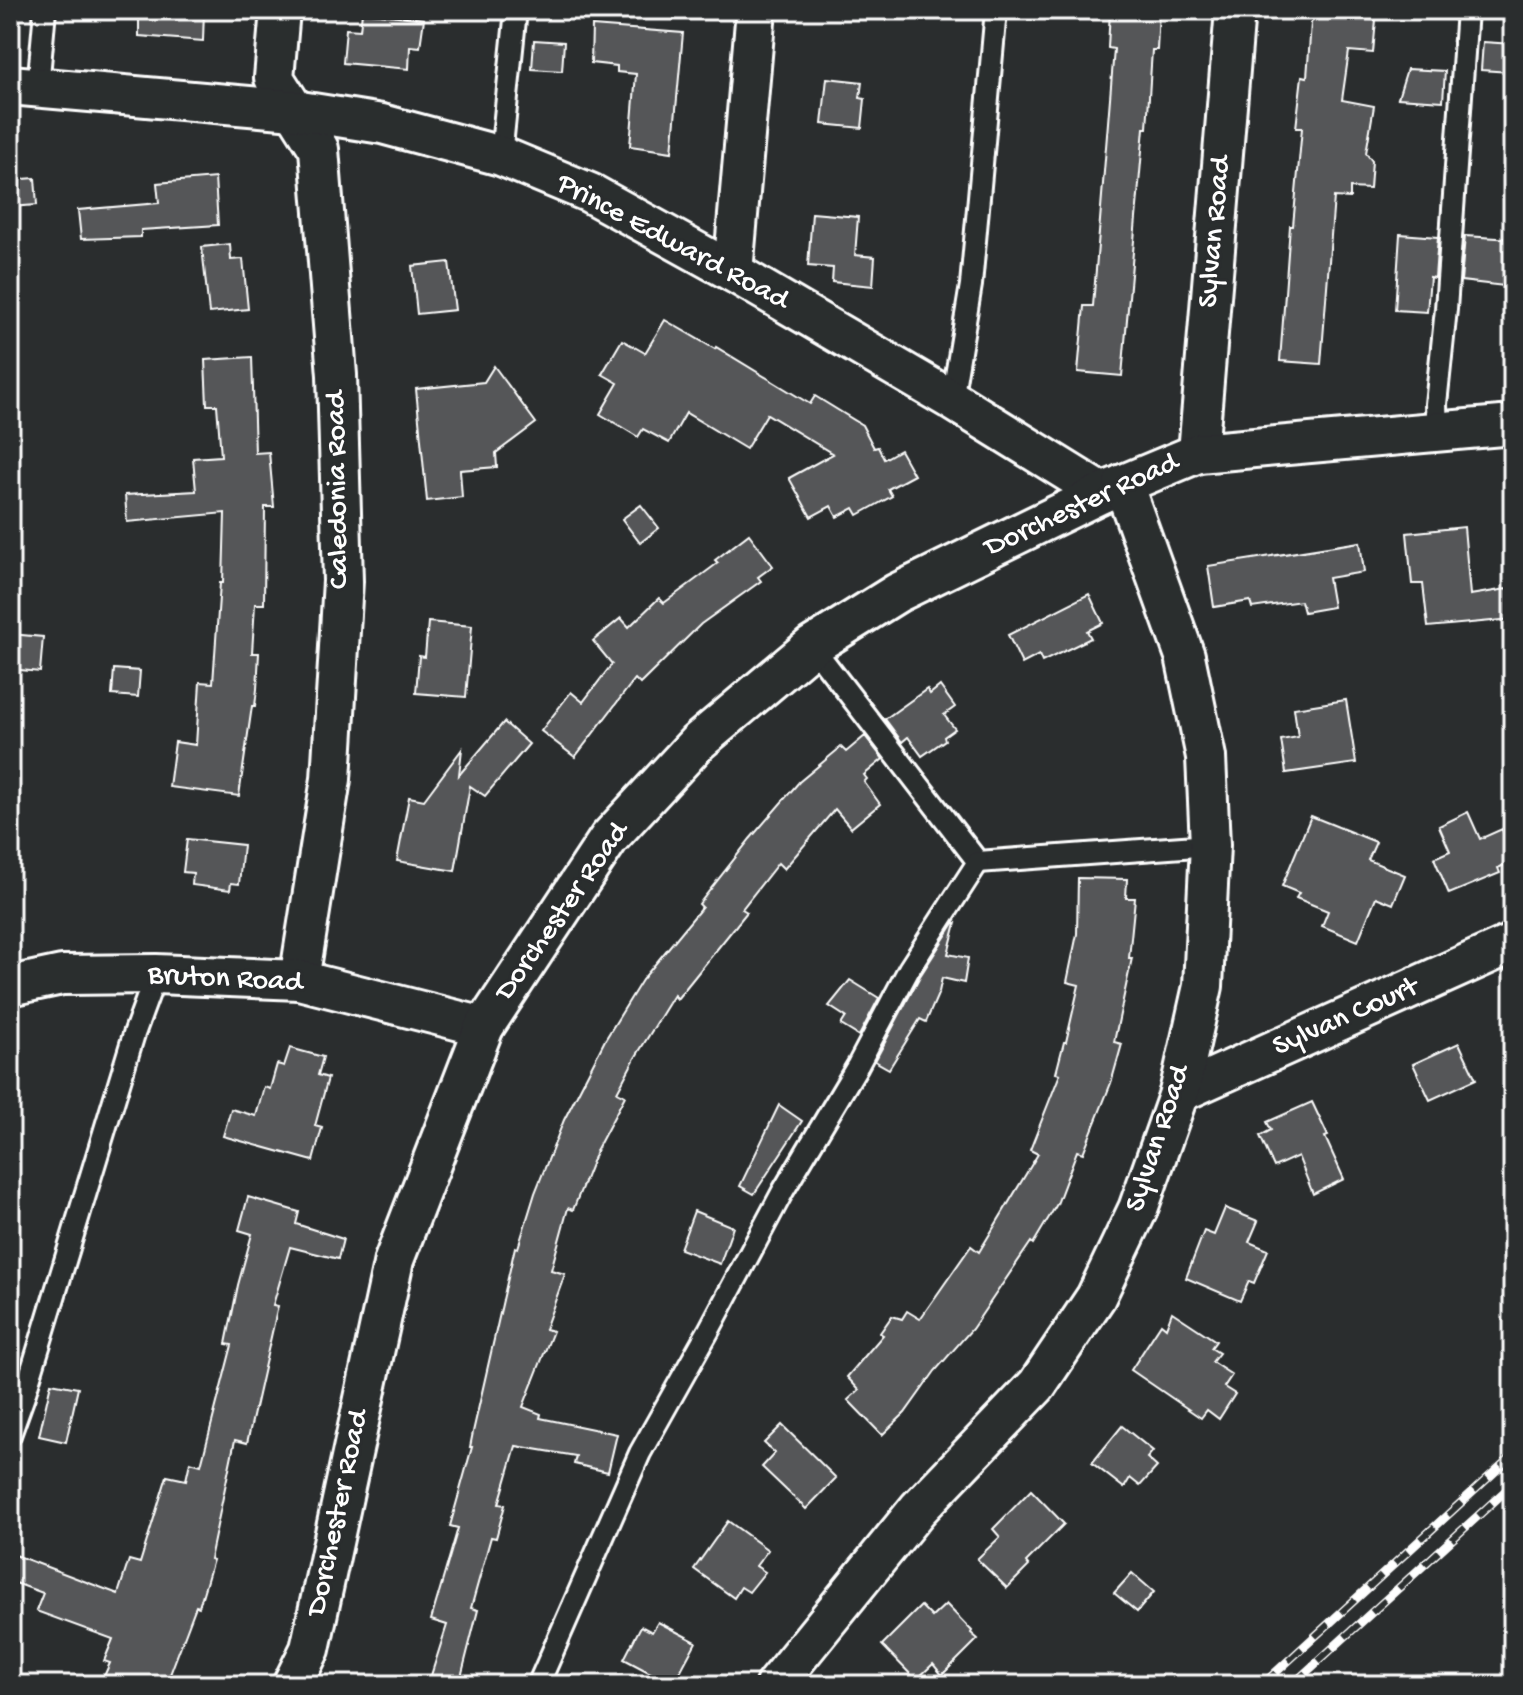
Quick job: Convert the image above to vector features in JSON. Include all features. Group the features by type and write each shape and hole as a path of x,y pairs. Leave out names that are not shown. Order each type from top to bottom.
{"street":[{"name":"Caledonia Road","path":"280,10 274,78 319,149 337,375 343,581 331,779 299,980"},
{"path":"733,272 756,10"},
{"name":"Sylvan Road","path":"1198,453 1235,10"},
{"name":"Prince Edward Road","path":"24,86 294,110 382,124 501,156 590,193 1112,488"},
{"name":"Dorchester Road","path":"292,1685 310,1649 394,1260 484,1027 609,838 698,742 812,646 897,593 1112,488 1198,453 1513,425"},
{"name":"Sylvan Road","path":"775,1685 918,1509 1037,1385 1096,1297 1138,1209 1179,1093 1203,986 1210,845 1206,757 1185,656 1112,488"},
{"name":"Sylvan Court","path":"1179,1093 1513,943"},
{"name":"Bruton Road","path":"10,986 62,975 156,974 299,980 484,1027"}],"lane":[{"path":"24,86 45,10"},
{"path":"501,156 516,10"},
{"path":"952,400 971,285 996,10"},
{"path":"1437,432 1436,404 1448,294 1467,10"},
{"path":"812,646 978,862"},
{"path":"978,862 1210,845"},
{"path":"538,1685 640,1453 909,969 978,862"},
{"path":"10,1435 134,1034 156,974"}],"building":[{"path":"139,10 204,10 203,41 139,36"},
{"path":"1110,10 1159,10 1157,50 1152,50 1147,128 1144,128 1122,376 1078,372 1084,306 1093,306 1114,49 1108,48"},
{"path":"1312,10 1355,10 1354,18 1376,20 1373,53 1349,51 1342,100 1374,106 1366,153 1372,161 1370,189 1350,188 1350,198 1334,197 1321,364 1280,361 1290,226 1293,226 1302,128 1296,128 1302,76 1307,77"},
{"path":"362,12 424,19 420,47 410,46 409,69 343,63 346,29 360,30"},
{"path":"592,26 683,33 672,152 630,146 636,74 617,72 617,66 591,63"},
{"path":"534,40 564,42 562,71 532,69"},
{"path":"1483,42 1513,44 1510,72 1481,70"},
{"path":"1407,69 1445,71 1443,101 1398,98"},
{"path":"827,78 862,82 860,98 865,99 862,128 822,124"},
{"path":"35,178 37,205 10,207 10,180"},
{"path":"215,178 218,225 141,230 141,237 81,239 78,210 159,203 157,183"},
{"path":"812,213 858,217 855,255 875,257 873,286 832,282 833,268 808,266"},
{"path":"1400,234 1438,237 1435,278 1430,277 1427,312 1395,310"},
{"path":"1465,236 1513,239 1513,287 1461,281"},
{"path":"230,244 231,260 243,259 248,309 209,313 202,247"},
{"path":"449,262 455,310 417,314 412,266"},
{"path":"665,320 810,404 815,396 862,425 874,448 878,447 884,459 900,450 914,475 888,489 892,496 858,515 854,508 837,517 831,506 811,517 789,478 833,454 767,414 746,449 686,413 669,443 643,429 638,437 600,414 618,383 602,374 622,340 645,353"},
{"path":"252,357 255,453 269,452 274,507 265,507 264,604 255,604 252,653 259,653 257,689 239,796 169,787 175,742 196,745 200,682 213,683 220,583 223,583 225,513 127,522 125,495 196,491 193,458 221,456 217,405 207,405 205,360"},
{"path":"494,366 536,423 496,453 497,467 460,470 462,497 427,501 416,389 484,382"},
{"path":"641,505 659,528 640,543 622,519"},
{"path":"1464,527 1470,595 1513,588 1513,619 1428,627 1423,584 1412,584 1407,533"},
{"path":"749,534 773,566 758,577 761,581 701,624 640,684 635,679 575,757 541,731 571,692 583,702 612,664 593,641 621,618 629,627 659,598 664,603 718,563 715,560"},
{"path":"1360,542 1364,572 1328,578 1333,607 1304,612 1301,601 1252,608 1250,601 1214,607 1208,566"},
{"path":"1089,594 1103,623 1087,631 1091,638 1042,662 1039,655 1022,664 1008,635"},
{"path":"428,622 472,626 466,697 416,693 419,656 425,657"},
{"path":"10,634 43,637 40,672 10,669"},
{"path":"114,669 140,671 138,697 112,695"},
{"path":"940,686 955,707 944,715 955,729 922,756 908,737 902,742 885,719 927,689 930,694"},
{"path":"1346,700 1356,763 1286,773 1281,740 1298,737 1294,708"},
{"path":"504,722 529,744 485,796 470,786 455,871 397,861 409,797 424,800 462,749 459,775"},
{"path":"865,736 883,759 864,775 867,779 864,782 880,804 851,828 835,809 784,869 778,863 742,909 747,912 677,999 674,995 617,1092 625,1096 597,1149 573,1210 568,1208 551,1270 565,1274 545,1329 553,1331 523,1407 541,1414 540,1418 617,1434 608,1472 574,1464 576,1456 516,1446 499,1504 505,1505 496,1538 491,1537 471,1608 478,1610 459,1685 428,1685 447,1625 431,1620 458,1528 450,1526 472,1447 515,1247 518,1248 535,1193 564,1120 605,1040 642,980 702,907 699,904 799,782 841,747 846,752"},
{"path":"1468,812 1480,839 1502,829 1513,861 1498,868 1500,873 1449,894 1434,858 1450,851 1439,826"},
{"path":"1311,816 1376,842 1368,860 1405,875 1393,904 1376,897 1358,941 1322,926 1328,911 1296,898 1299,893 1282,886"},
{"path":"187,839 243,845 239,884 231,883 230,890 192,885 193,873 183,872"},
{"path":"1078,878 1127,879 1126,898 1135,898 1129,958 1132,958 1114,1042 1122,1044 1111,1083 1083,1153 1077,1151 1057,1204 1033,1244 1031,1242 972,1329 935,1371 905,1413 882,1435 848,1400 859,1390 847,1377 883,1335 880,1333 892,1316 902,1319 907,1311 920,1319 971,1246 979,1252 1038,1154 1030,1150 1060,1074 1056,1073 1079,985 1067,982 1077,934"},
{"path":"954,923 948,954 968,958 964,983 942,978 926,1022 920,1019 889,1069 875,1061 920,976"},
{"path":"850,980 879,998 859,1036 841,1025 846,1017 829,1006"},
{"path":"1459,1043 1476,1079 1430,1100 1413,1064"},
{"path":"290,1048 323,1057 318,1075 328,1078 315,1126 322,1128 313,1161 223,1136 231,1109 256,1116 264,1087 270,1089 277,1064 284,1066"},
{"path":"1312,1102 1344,1179 1313,1194 1298,1156 1274,1167 1260,1136 1271,1130 1267,1122"},
{"path":"779,1105 802,1121 754,1194 740,1186"},
{"path":"248,1197 299,1212 296,1224 343,1239 338,1259 290,1247 273,1305 278,1306 247,1443 235,1440 210,1559 213,1560 199,1607 196,1606 166,1685 100,1685 110,1663 104,1661 113,1639 36,1611 43,1593 10,1581 10,1553 118,1594 129,1560 140,1563 167,1476 186,1480 190,1462 201,1465 232,1345 226,1344 252,1234 239,1230"},
{"path":"1225,1208 1258,1221 1249,1242 1268,1250 1254,1283 1249,1281 1240,1301 1186,1278 1204,1231 1214,1235"},
{"path":"694,1211 733,1227 720,1264 680,1249"},
{"path":"1172,1312 1216,1341 1211,1348 1219,1353 1212,1362 1232,1375 1224,1387 1235,1394 1219,1419 1207,1410 1201,1418 1131,1370 1161,1324 1166,1328"},
{"path":"51,1383 78,1388 66,1442 39,1436"},
{"path":"782,1425 836,1478 806,1509 762,1467 775,1453 764,1443"},
{"path":"1122,1426 1153,1451 1147,1458 1157,1467 1140,1486 1130,1478 1124,1488 1092,1463"},
{"path":"1031,1490 1064,1524 1026,1562 1029,1566 1007,1588 977,1559 1000,1537 993,1529"},
{"path":"728,1521 768,1550 756,1566 765,1572 749,1592 741,1587 734,1598 694,1569"},
{"path":"1132,1573 1154,1592 1137,1612 1114,1593"},
{"path":"946,1604 978,1639 942,1675 933,1664 916,1680 882,1645 921,1606 932,1617"},
{"path":"658,1622 696,1642 673,1685 624,1659 641,1626 652,1632"}],"railway":[{"path":"1262,1685 1513,1455"},
{"path":"1292,1685 1513,1484"}]}
